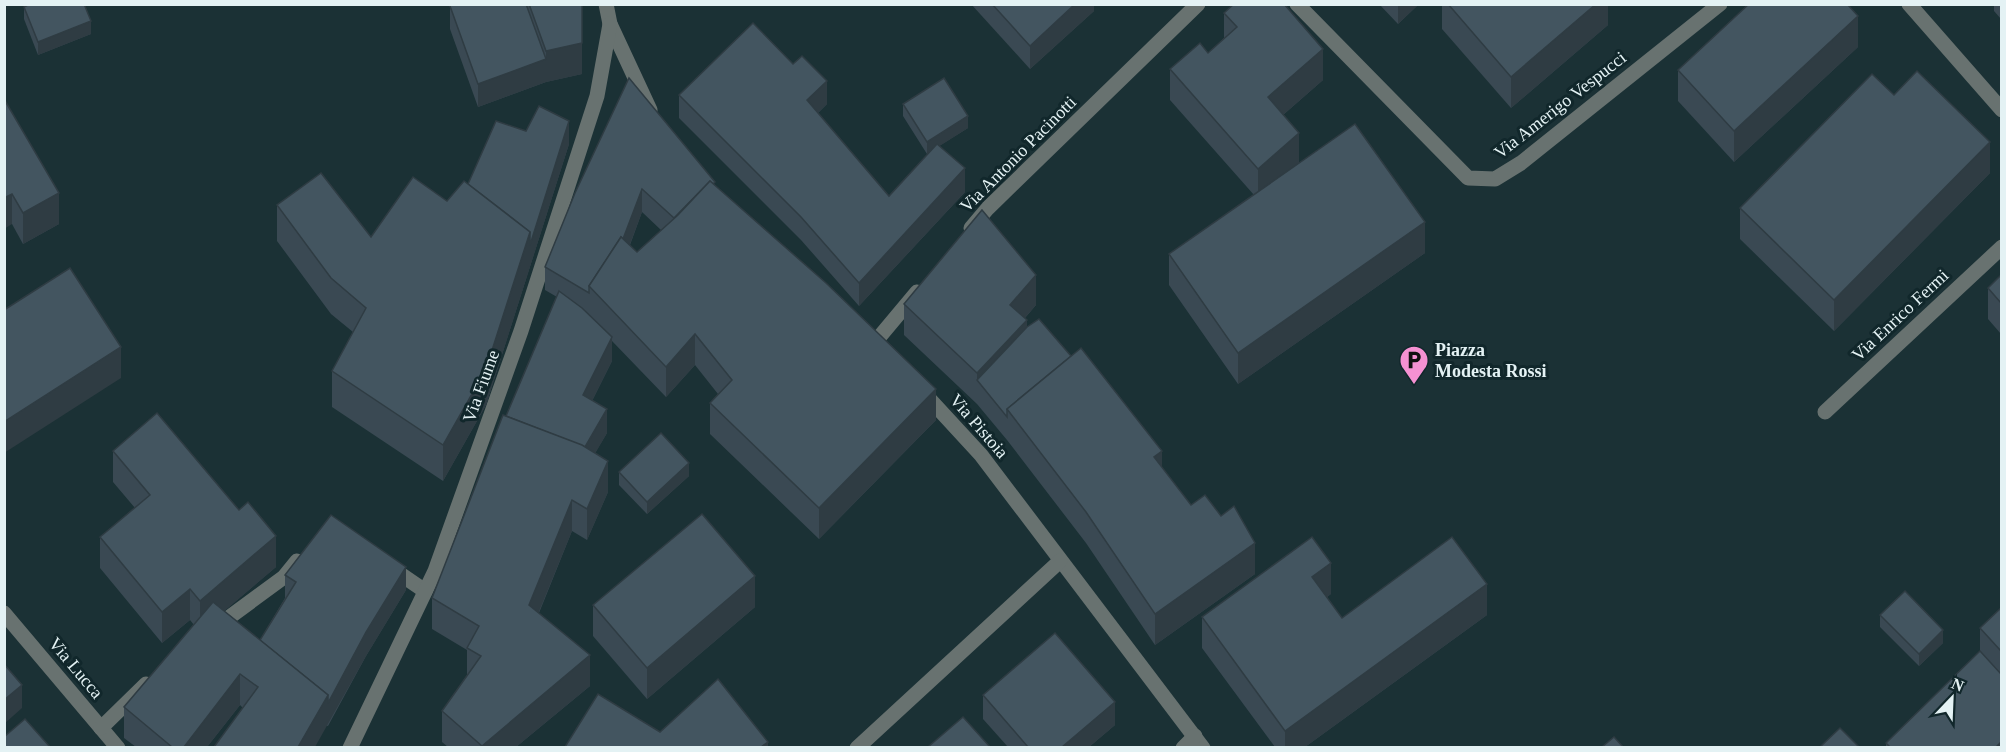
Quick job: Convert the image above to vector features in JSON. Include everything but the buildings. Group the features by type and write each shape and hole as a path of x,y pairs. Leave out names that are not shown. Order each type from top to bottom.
{"street":[{"path":"606,4 610,24 651,114 659,122"},
{"name":"Via Antonio Pacinotti","path":"958,243 988,208 1198,4"},
{"name":"Via Amerigo Vespucci","path":"1297,4 1467,178 1495,179 1521,162 1720,4"},
{"path":"1909,4 2001,110"},
{"name":"Via Fiume","path":"350,747 435,571 521,332 597,96 610,24"},
{"name":"Via Enrico Fermi","path":"1824,412 2001,247"},
{"path":"876,341 928,279"},
{"name":"Via Pistoia","path":"917,385 981,455 1199,742"},
{"path":"203,636 284,577 304,552"},
{"path":"380,560 425,591"},
{"path":"857,747 1060,561"},
{"name":"Via Lucca","path":"4,613 118,747"},
{"path":"101,728 158,672"},
{"path":"1183,747 1199,742"}],"place":[{"name":"Piazza Modesta Rossi","path":"1414,386"}]}
